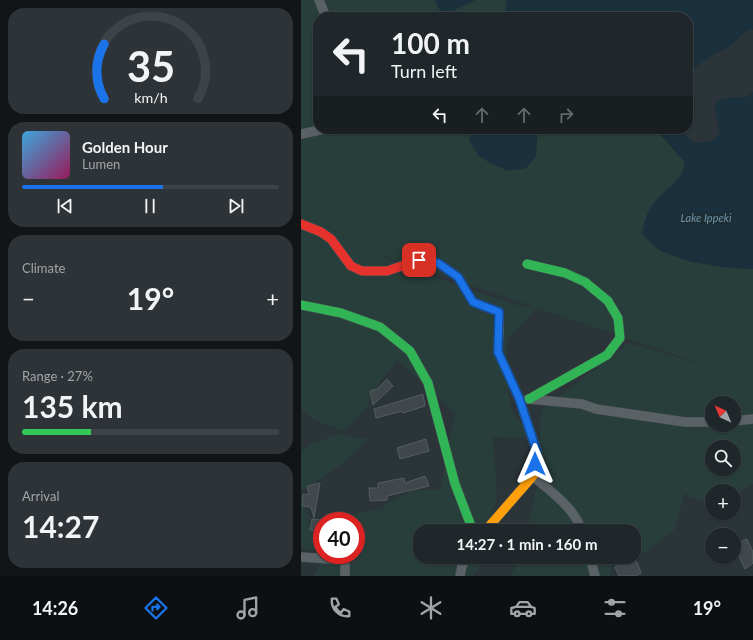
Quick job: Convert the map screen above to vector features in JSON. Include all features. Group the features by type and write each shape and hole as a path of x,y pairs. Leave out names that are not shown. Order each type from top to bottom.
{"street":[{"path":"319,0 325,12"},
{"path":"301,134 313,131"},
{"path":"301,224 321,232 331,239 351,266 362,271 387,271 419,260 438,263 458,277 473,302 499,312 498,352 519,398 537,452 533,476 491,524"},
{"path":"527,264 565,273 585,282 608,301 618,318 620,338 607,355 529,399"},
{"path":"301,305 341,313 380,327 410,351 428,383 455,484 470,524"},
{"path":"519,398 581,404 596,409 685,422 705,422"},
{"path":"741,420 753,419"},
{"path":"533,476 571,511 578,524"},
{"path":"301,557 345,560 345,576"},
{"path":"460,576 463,564"},
{"path":"592,564 595,576"}],"green space":[{"path":"301,0 435,0 442,12 313,12 313,134 471,134 469,141 537,138 536,134 659,134 685,162 684,168 677,180 669,190 654,203 657,247 664,252 703,264 753,269 753,484 741,491 741,484 705,484 705,502 690,497 685,493 674,531 645,552 641,552 641,524 529,524 538,480 569,508 538,469 541,410 629,343 708,366 537,308 507,340 506,370 511,410 533,438 493,437 497,495 490,524 413,524 413,564 481,564 473,576 314,576 320,564 365,564 365,512 381,509 390,501 415,490 440,490 455,414 397,360 378,385 365,410 344,431 314,420 301,409","holes":["373,253 535,307 520,306 410,269"]},
{"path":"475,0 506,0 505,12 450,12"},
{"path":"339,434 368,439 336,468 301,491 301,451 311,444"},
{"path":"301,494 302,503 309,516 309,527 313,533 313,550 301,549"},
{"path":"517,564 611,564 610,576 510,576"}],"water":[{"path":"435,0 475,0 450,12 442,12"},
{"path":"506,0 753,0 753,30 748,29 728,48 716,53 693,69 693,12 505,12"},
{"name":"Lake Ippeki","path":"753,92 753,269 724,267 692,262 661,251 642,234 645,222 649,211 657,198 681,175 685,162 659,134 684,134 694,143 713,141 720,132 715,109 717,102 724,98 748,97"},
{"path":"471,134 536,134 536,157 526,168 508,171 490,163 478,155 469,140"}],"building":[{"path":"387,379 393,386 373,405 370,391 377,389"},
{"path":"423,394 425,406 403,413 402,411 376,418 374,409"},
{"path":"426,439 429,451 400,459 397,448"},
{"path":"425,476 429,486 387,496 387,500 370,501 369,488 378,488 378,483 404,478 405,483"},
{"path":"320,483 315,512 313,512 313,514 311,507 302,506 303,494 309,495 307,486"},
{"path":"312,519 313,519 313,530 310,530"},
{"path":"747,539 753,552 753,563 745,569 741,560 741,542"},
{"path":"622,564 638,564 641,573 635,576 619,576 615,567"}],"traffic: fast":[{"path":"527,264 565,273 585,282 608,301 618,318 620,338 607,355 529,399"},
{"path":"301,305 341,313 380,327 410,351 428,383 455,484 470,524"}],"traffic: slow":[{"path":"491,524 533,476 537,452 519,398 498,352 499,327"}],"traffic: jam":[{"path":"301,224 321,232 331,239 351,266 362,271 387,271 419,260 438,263 458,277 473,302 499,312 499,327"}],"route":[{"path":"419,260 438,263 458,277 473,302 499,312 498,352 519,398 537,452 535,464"}]}
